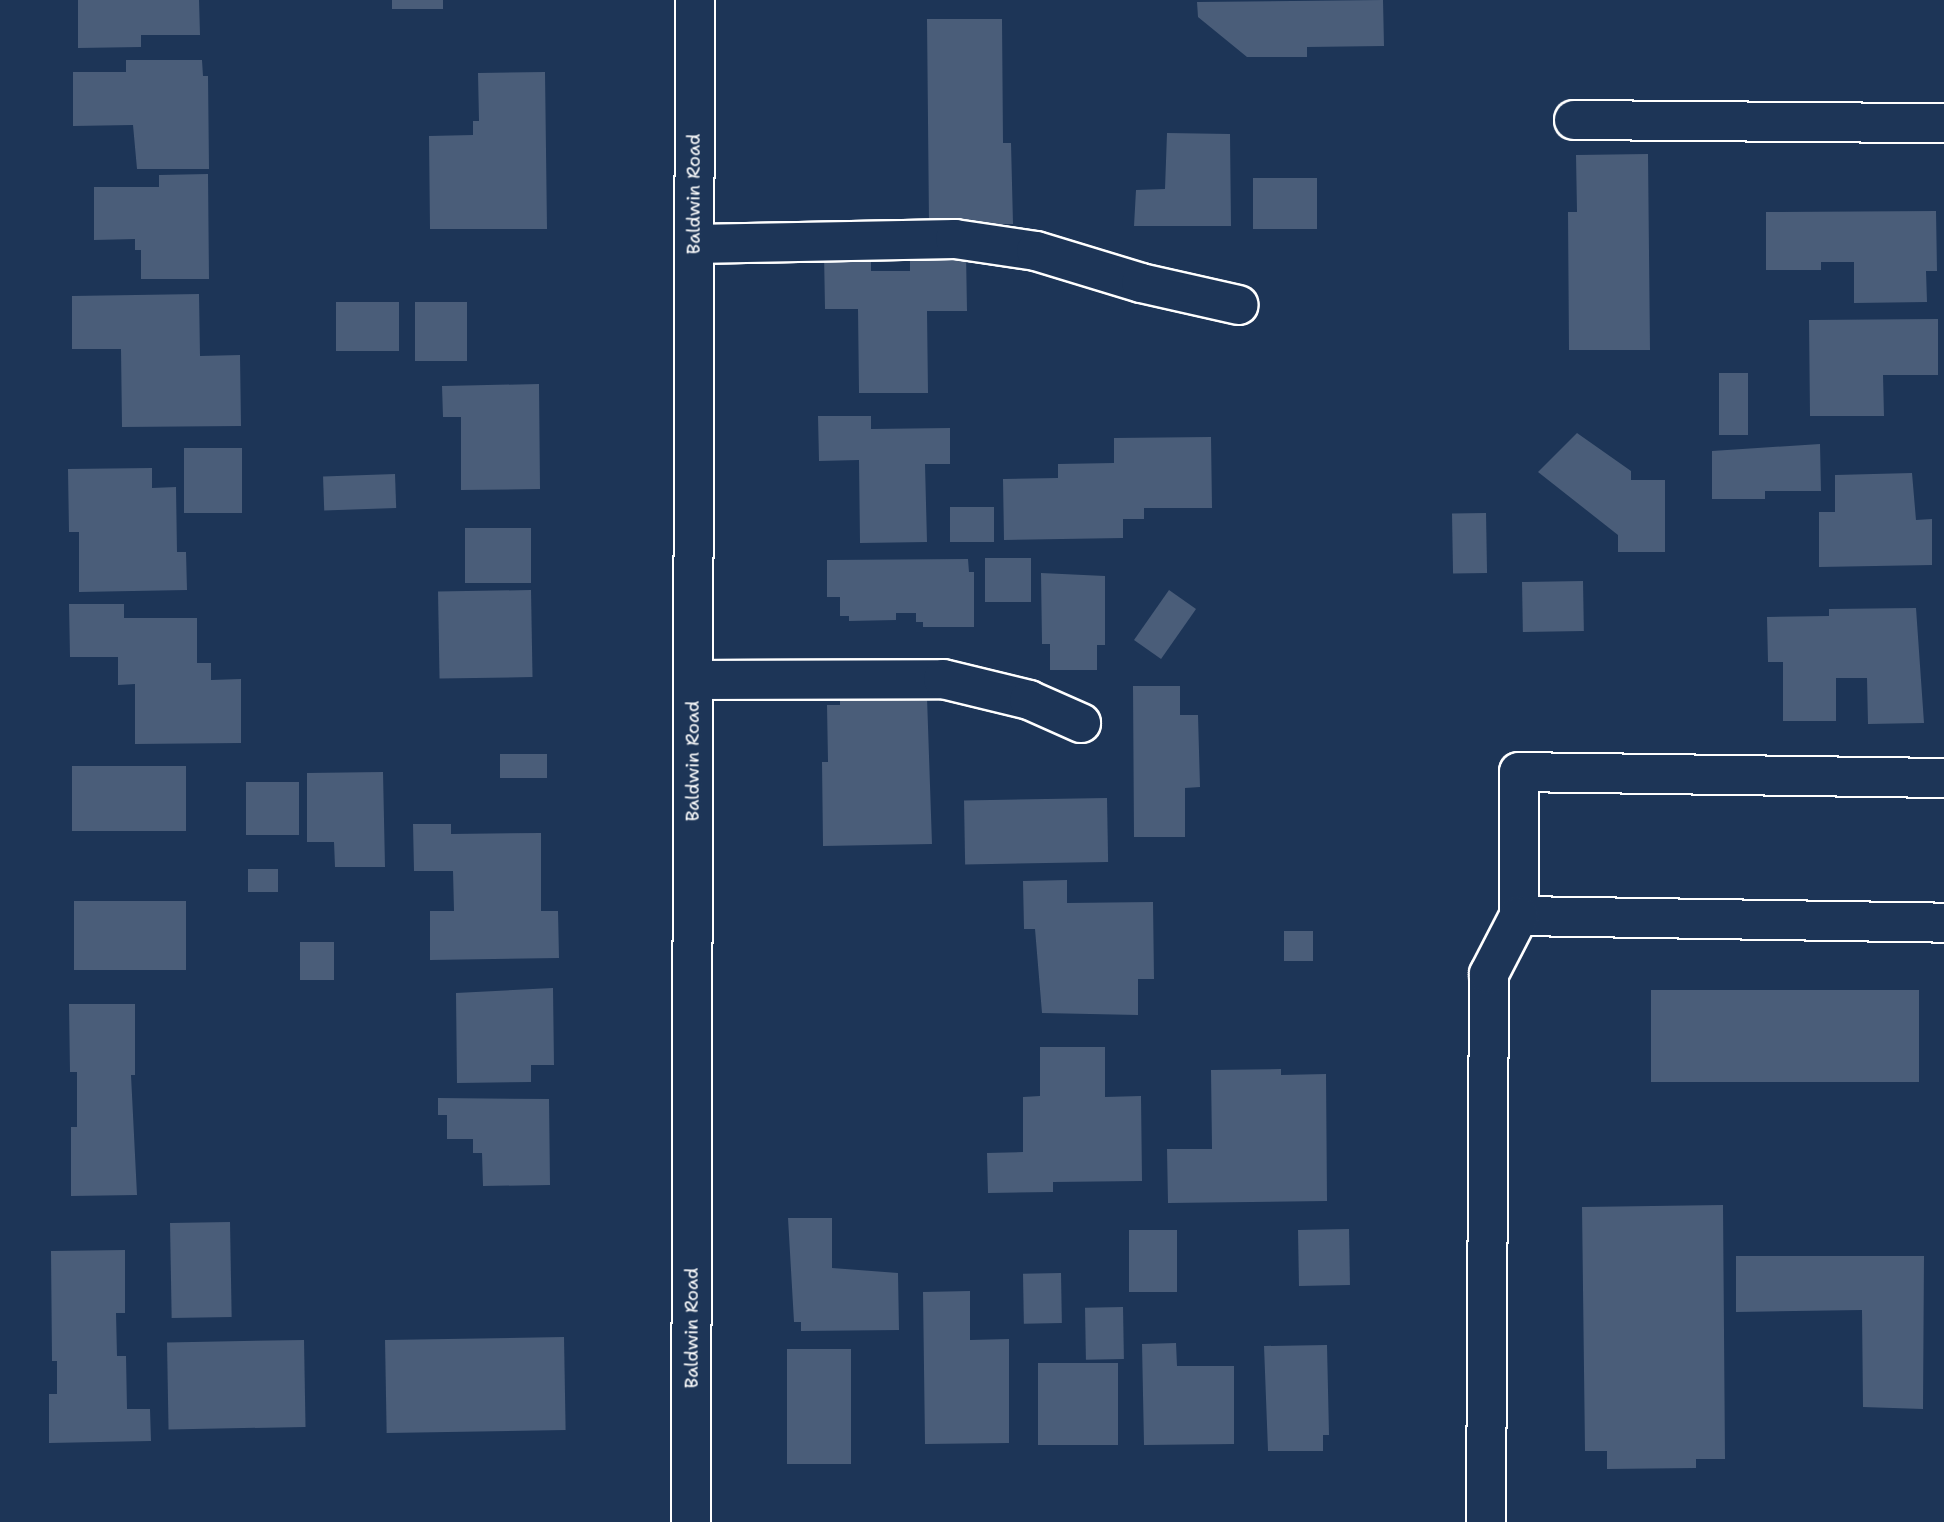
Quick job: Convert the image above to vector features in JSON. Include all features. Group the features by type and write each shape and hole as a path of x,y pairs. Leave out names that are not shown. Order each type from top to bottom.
{"street":[{"name":"Baldwin Road","path":"691,1522 695,0"},
{"path":"1574,120 1944,123"},
{"path":"694,244 956,239 1036,251 1141,283 1238,305"},
{"path":"693,680 943,679 1030,700 1080,723"},
{"path":"1486,1522 1489,974 1519,916 1519,772 1944,778"},
{"path":"1519,916 1944,923"}],"building":[{"path":"78,0 199,0 200,35 141,35 141,47 78,48"},
{"path":"392,0 443,0 443,9 392,9"},
{"path":"1383,0 1384,46 1307,47 1307,57 1247,57 1198,17 1197,2"},
{"path":"927,19 1002,19 1003,143 1011,143 1013,224 929,224"},
{"path":"126,60 202,60 203,76 208,76 209,169 137,169 133,125 73,126 73,72 126,72"},
{"path":"545,72 547,229 430,229 429,136 473,135 473,121 479,121 478,73"},
{"path":"1167,133 1230,134 1231,226 1134,226 1136,190 1165,189"},
{"path":"1648,154 1650,350 1569,350 1568,212 1577,212 1576,155"},
{"path":"208,174 209,279 141,279 141,250 135,250 135,239 94,240 94,187 159,187 159,175"},
{"path":"1253,178 1317,178 1317,229 1253,229"},
{"path":"1936,211 1937,271 1926,271 1927,302 1854,303 1854,262 1821,262 1821,270 1766,270 1766,212"},
{"path":"910,252 966,252 967,311 927,311 928,393 859,393 858,309 825,309 824,253 871,253 871,271 910,271"},
{"path":"199,294 200,356 240,355 241,426 122,427 121,349 72,349 72,296"},
{"path":"336,302 399,302 399,351 336,351"},
{"path":"415,302 467,302 467,361 415,361"},
{"path":"1938,319 1938,375 1883,375 1884,416 1810,416 1809,320"},
{"path":"1719,373 1748,373 1748,435 1719,435"},
{"path":"539,384 540,489 461,490 461,417 443,417 442,386"},
{"path":"818,416 871,416 871,429 950,428 950,464 925,464 927,542 860,543 859,460 819,461"},
{"path":"1577,433 1631,471 1631,480 1665,480 1665,552 1618,552 1618,535 1538,472"},
{"path":"1211,437 1212,508 1144,508 1144,519 1123,519 1123,538 1004,540 1003,479 1058,478 1058,464 1114,463 1114,438"},
{"path":"1820,444 1821,491 1765,491 1765,499 1712,499 1712,451"},
{"path":"184,448 242,448 242,513 184,513"},
{"path":"152,468 152,488 176,487 177,552 186,552 187,590 79,592 79,532 69,532 68,469"},
{"path":"1912,473 1916,520 1932,519 1932,565 1819,567 1819,512 1835,512 1835,475"},
{"path":"395,474 396,508 324,510 323,477"},
{"path":"950,507 994,507 994,542 950,542"},
{"path":"1486,513 1487,573 1453,574 1452,514"},
{"path":"465,528 531,528 531,583 465,583"},
{"path":"985,558 1031,558 1031,602 985,602"},
{"path":"968,559 969,572 974,572 974,627 923,627 923,622 916,622 916,613 896,613 896,620 849,621 849,616 840,616 840,597 827,597 827,560"},
{"path":"1041,573 1105,576 1105,645 1097,645 1097,670 1050,670 1050,644 1042,644"},
{"path":"1583,581 1584,631 1523,632 1522,582"},
{"path":"531,590 533,677 440,679 438,592"},
{"path":"1169,590 1196,609 1161,659 1134,640"},
{"path":"69,604 124,604 124,618 197,618 197,663 211,663 211,680 241,679 241,743 135,744 135,684 118,685 118,657 70,657"},
{"path":"1916,608 1924,723 1868,724 1867,678 1836,678 1836,721 1783,721 1783,662 1768,662 1767,617 1829,616 1829,609"},
{"path":"1133,686 1180,686 1180,715 1198,715 1200,787 1185,788 1185,837 1134,837"},
{"path":"840,691 927,697 932,844 823,846 822,762 828,762 827,705 840,705"},
{"path":"500,754 547,754 547,778 500,778"},
{"path":"72,766 186,766 186,831 72,831"},
{"path":"383,772 385,867 335,867 334,842 307,842 307,773"},
{"path":"246,782 299,782 299,835 246,835"},
{"path":"1107,798 1108,862 965,864 964,800"},
{"path":"413,824 451,824 451,834 541,833 541,911 558,911 559,958 430,960 430,911 454,911 453,871 414,871"},
{"path":"248,869 278,869 278,892 248,892"},
{"path":"1067,880 1067,903 1153,902 1154,979 1138,979 1138,1015 1042,1013 1035,929 1024,929 1023,881"},
{"path":"74,901 186,901 186,970 74,970"},
{"path":"1284,931 1313,931 1313,961 1284,961"},
{"path":"300,942 334,942 334,980 300,980"},
{"path":"553,988 554,1065 531,1065 531,1082 457,1083 456,993"},
{"path":"1651,990 1919,990 1919,1082 1651,1082"},
{"path":"69,1004 135,1004 135,1075 131,1075 137,1195 71,1196 71,1127 77,1127 77,1072 70,1072"},
{"path":"1040,1047 1105,1047 1105,1097 1141,1096 1142,1181 1053,1182 1053,1192 988,1193 987,1153 1023,1152 1023,1097 1040,1096"},
{"path":"1281,1069 1281,1075 1326,1074 1327,1201 1168,1203 1167,1149 1212,1149 1211,1070"},
{"path":"438,1098 549,1099 550,1185 483,1186 482,1153 473,1153 473,1139 447,1139 447,1115 438,1115"},
{"path":"1723,1205 1725,1459 1696,1459 1696,1468 1607,1469 1607,1451 1585,1451 1582,1207"},
{"path":"788,1218 832,1218 832,1268 898,1273 899,1330 801,1331 801,1322 794,1322"},
{"path":"230,1222 232,1317 172,1318 170,1223"},
{"path":"1349,1229 1350,1285 1299,1286 1298,1230"},
{"path":"1129,1230 1177,1230 1177,1292 1129,1292"},
{"path":"125,1250 125,1313 116,1313 117,1356 126,1356 127,1409 150,1409 151,1441 49,1443 49,1394 57,1394 57,1361 52,1361 51,1251"},
{"path":"1736,1256 1924,1256 1923,1409 1863,1407 1862,1310 1736,1312"},
{"path":"1061,1273 1062,1323 1024,1324 1023,1274"},
{"path":"970,1291 970,1340 1009,1339 1009,1443 925,1444 923,1292"},
{"path":"1123,1307 1124,1359 1086,1360 1085,1308"},
{"path":"564,1337 566,1430 387,1433 385,1340"},
{"path":"304,1340 306,1427 169,1429 167,1342"},
{"path":"1176,1343 1177,1366 1234,1366 1234,1444 1144,1445 1142,1344"},
{"path":"1327,1345 1329,1435 1323,1435 1323,1451 1268,1451 1264,1346"},
{"path":"787,1349 851,1349 851,1464 787,1464"},
{"path":"1038,1363 1118,1363 1118,1445 1038,1445"}]}
